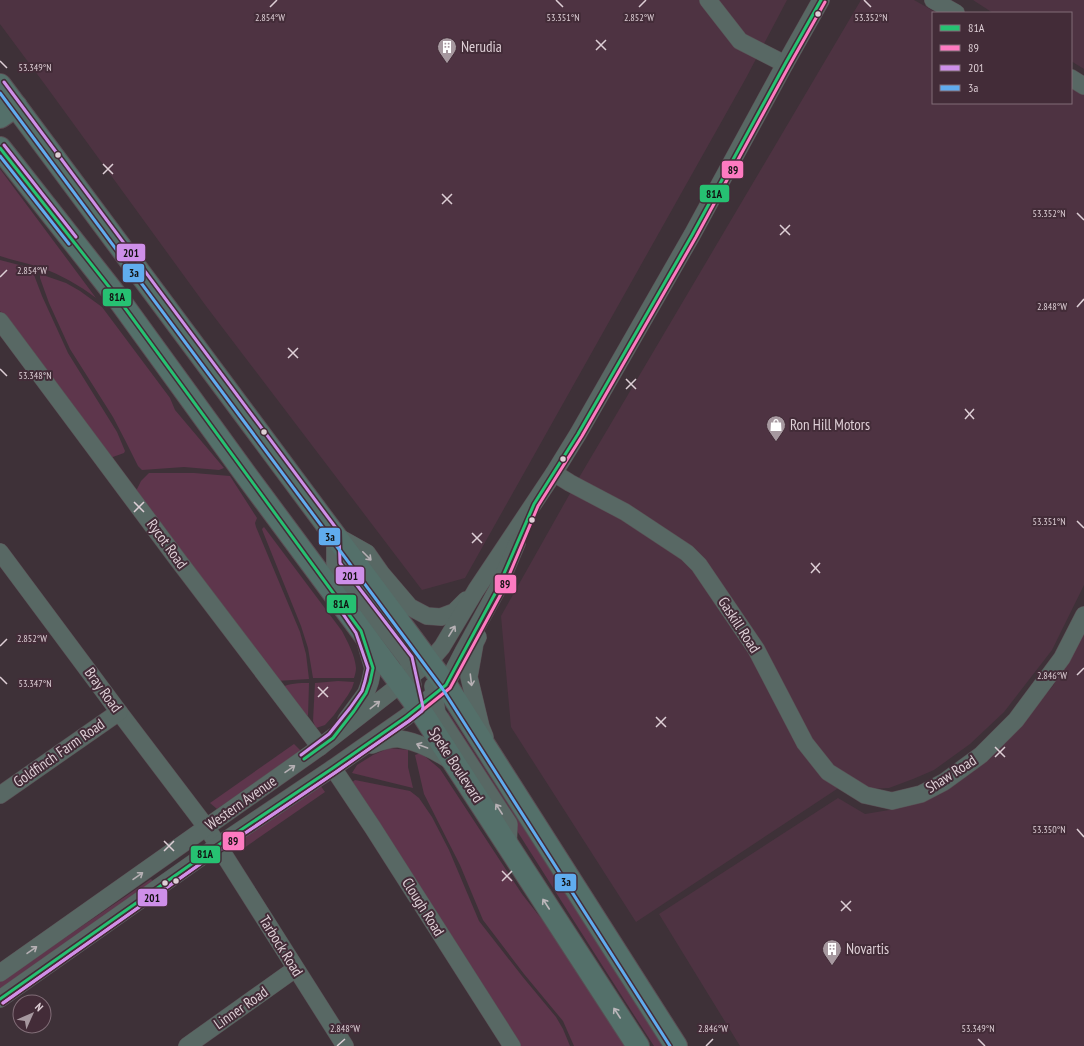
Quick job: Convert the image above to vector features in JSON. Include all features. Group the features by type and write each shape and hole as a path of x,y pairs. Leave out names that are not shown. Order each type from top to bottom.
{"highway":[{"name":"Speke Boulevard","path":"0,85 8,112 335,535 429,662 433,696 456,765 638,1046"},
{"name":"Speke Boulevard","path":"0,148 117,297 361,631 406,680 433,696 491,756 676,1046"}],"street":[{"path":"708,0 740,42 784,64"},
{"path":"335,535 367,554 410,607 426,616 441,617 454,612 476,590 554,473 692,235 784,64 821,0"},
{"path":"933,0 954,12"},
{"path":"1072,79 1084,86"},
{"name":"Rycot Road","path":"0,321 183,566 326,743"},
{"name":"Gaskill Road","path":"554,473 625,512 687,553 699,565 756,650 805,743 828,772 865,795 892,801"},
{"path":"491,756 481,727 469,677 475,643 534,504"},
{"path":"335,535 335,565 408,660 406,680"},
{"name":"Bray Road","path":"0,552 207,828 217,846"},
{"name":"Western Avenue","path":"0,973 326,743 429,662 442,647 476,590"},
{"path":"497,590 464,650 433,696 436,713 509,824 508,846"},
{"name":"Shaw Road","path":"892,801 921,794 944,782 981,755 1016,720 1062,658 1084,616"},
{"path":"326,743 354,711 366,693 370,682 373,668 361,631"},
{"name":"Western Avenue","path":"0,999 217,846 362,748 433,696"},
{"name":"Goldfinch Farm Road","path":"0,795 119,712"},
{"path":"362,748 377,743 399,739 421,744 438,752 456,765"},
{"name":"Clough Road","path":"333,768 512,1046"},
{"name":"Tarbock Road","path":"217,846 345,1046"},
{"name":"Linner Road","path":"187,1046 295,969"}],"shaded area":[{"path":"0,0 787,0 746,78 465,578 422,590 206,306 0,24"},
{"path":"861,0 914,0 935,12 932,12 932,104 1072,104 1072,89 1084,95 1084,585 1052,650 1004,712 970,744 934,770 889,788 866,789 849,781 636,922 511,727 501,616 577,481"},
{"path":"973,0 1084,0 1084,69 1072,62 1072,12 991,12"},
{"path":"0,169 96,298 56,274 37,266 0,256"},
{"path":"0,260 23,266 34,275 68,353 117,432 125,451 124,453 110,458 0,311"},
{"path":"40,274 66,283 102,307 170,398 175,410 224,468 219,470 184,467 142,470 138,466 113,417 70,349 49,303"},
{"path":"149,473 194,473 230,476 257,518 255,523 256,527 300,632 306,654 309,679 276,681 135,493 141,481"},
{"path":"264,527 342,631 354,658 356,668 354,678 313,678 308,648 301,626 263,532 262,529"},
{"path":"1084,630 1084,1046 740,1046 659,914 838,798 865,814 901,808 946,786 992,751 1053,686"},
{"path":"338,681 354,682 348,695 334,715 325,725 316,728 313,721 315,683"},
{"path":"309,683 308,715 304,720 281,688 291,684"},
{"path":"448,712 664,1046 654,1046 444,717"},
{"path":"294,744 302,752 217,809 210,803"},
{"path":"389,748 408,750 408,767 413,788 352,773 357,765 373,755"},
{"path":"421,753 440,769 522,894 554,935 628,1046 574,1046 563,1021 524,974 483,920 460,865 424,794 415,755"},
{"path":"355,780 410,791 419,798 432,817 449,850 479,921 556,1017 570,1046 517,1046 349,785"},
{"path":"320,785 325,792 244,848 239,841"},
{"path":"151,879 155,884 0,991 0,982"}],"transit line":[{"name":"81A","path":"0,999 217,846 406,717 446,685 497,590 534,504 578,434 692,235 821,0"},
{"name":"89","path":"3,1003 220,850 409,721 450,688 502,592 538,506 582,436 696,237 825,2"},
{"name":"201","path":"3,1003 220,850 409,721 422,711 423,707 412,657 340,563 339,532 4,82"},
{"name":"3a","path":"0,93 442,688 670,1046"},
{"name":"201","path":"4,145 76,237"},
{"name":"81A","path":"0,148 117,297 361,631 373,668 366,693 333,738 304,759"},
{"name":"3a","path":"0,156 69,244"},
{"name":"201","path":"301,755 329,734 362,691 365,681 368,668 356,633 341,611"}],"place":[{"name":"Nerudia","path":"447,64"},
{"name":"Ron Hill Motors","path":"776,442"},
{"name":"Novartis","path":"832,966"}]}
